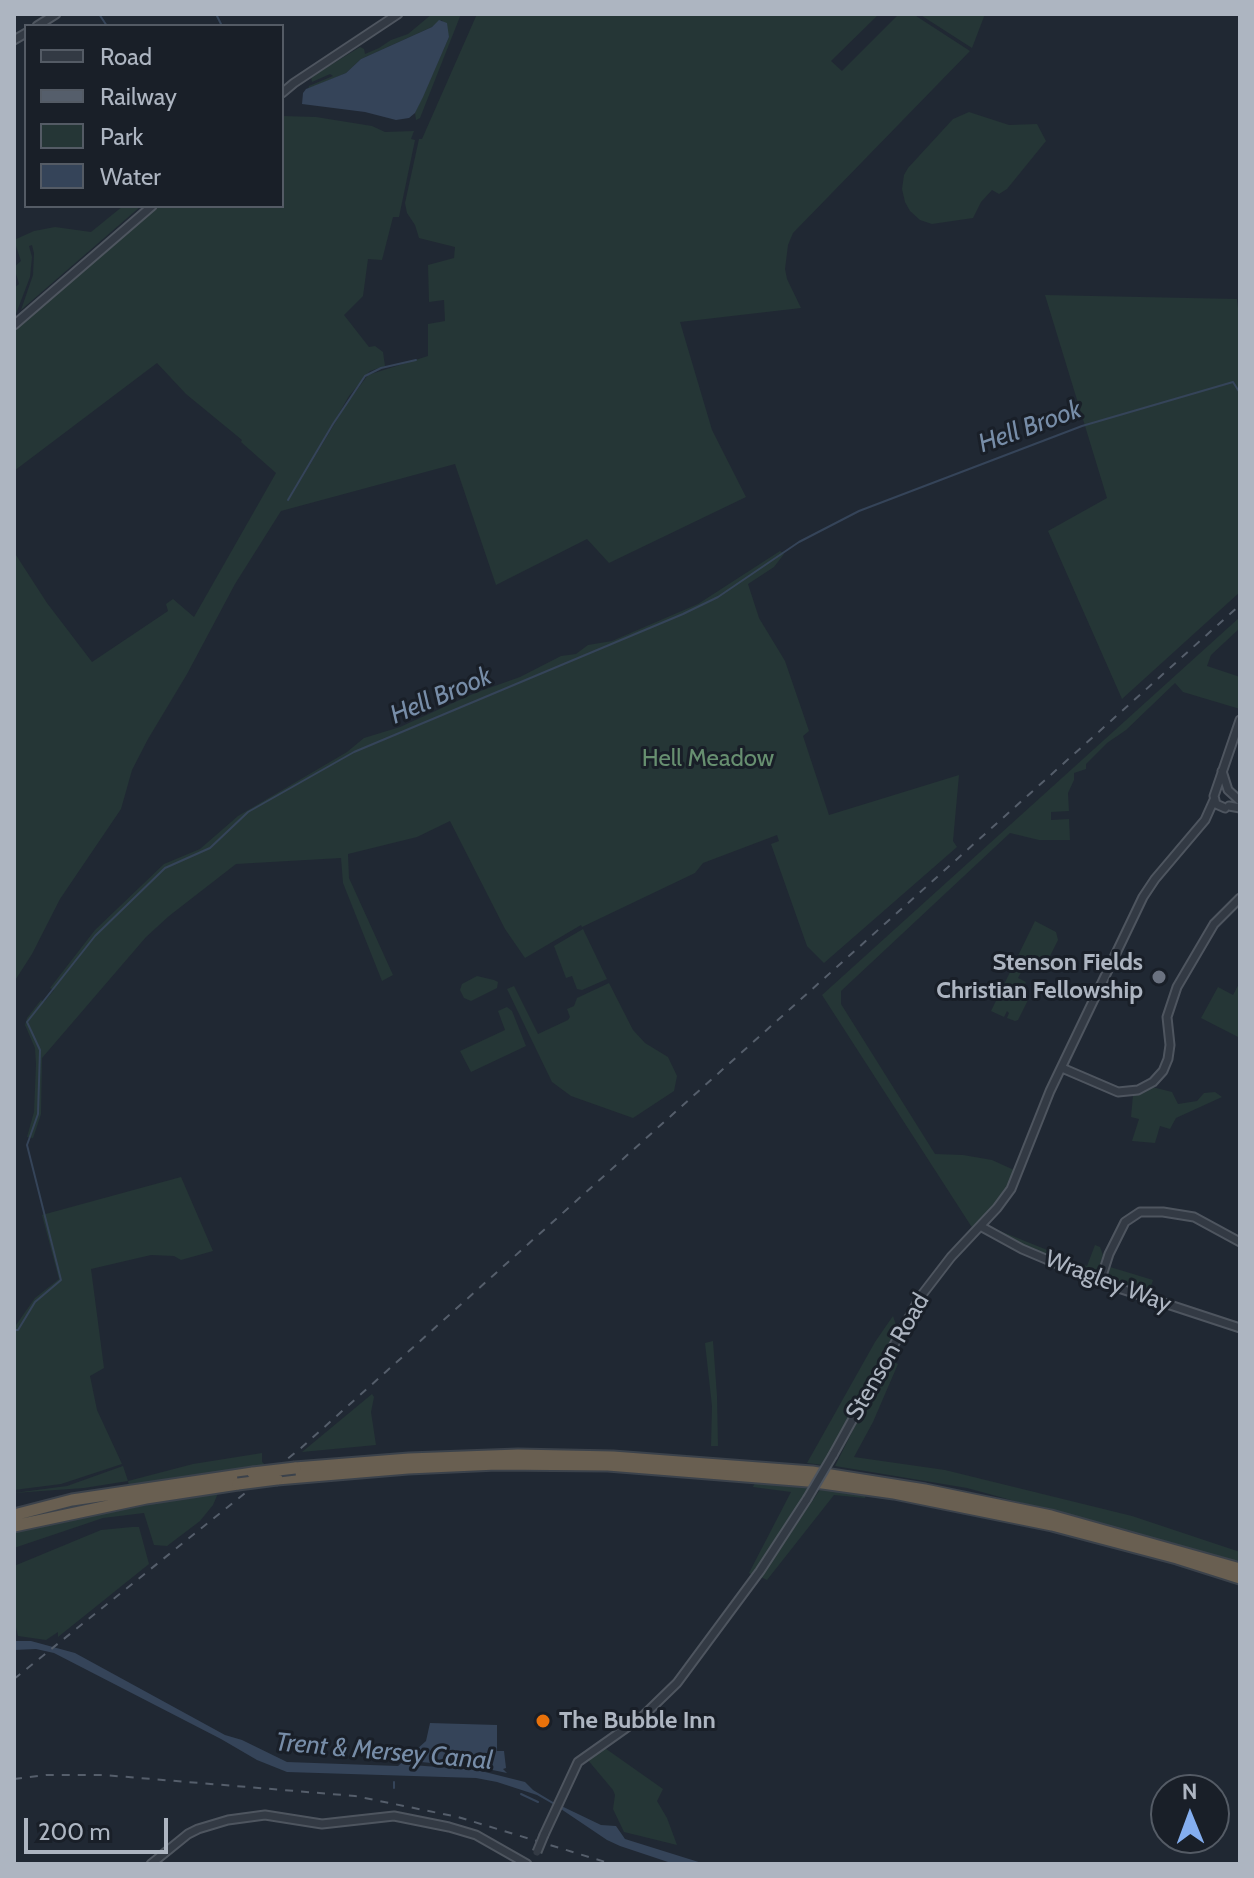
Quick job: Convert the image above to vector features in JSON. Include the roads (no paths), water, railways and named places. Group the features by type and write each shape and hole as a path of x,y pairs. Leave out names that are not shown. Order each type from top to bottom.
{"highway":[{"path":"14,1515 72,1500 295,1468 518,1455 613,1457 812,1472 925,1490 1051,1516 1240,1569"},
{"path":"14,1526 146,1498 277,1479 408,1468 512,1464 608,1465 808,1481 894,1493 1052,1525 1240,1578"}],"street":[{"path":"284,91 398,14"},
{"path":"14,325 150,208"},
{"name":"Stenson Road","path":"528,1864 537,1852 581,1758 643,1716 692,1665 807,1499 921,1296 1011,1189 1062,1068 1143,897 1205,820 1216,796 1240,720"},
{"path":"1222,771 1233,799 1227,807"},
{"path":"1230,792 1216,796 1218,806 1240,808"},
{"path":"1230,792 1240,801"},
{"name":"Stenson Road","path":"1205,820 1227,807"},
{"path":"1062,1068 1122,1093 1138,1090 1155,1080 1165,1068 1169,1056 1167,1017 1177,987 1214,924 1240,898"},
{"path":"1100,1282 1109,1254 1125,1222 1140,1212 1194,1217 1240,1242"},
{"name":"Wragley Way","path":"980,1226 1022,1249 1100,1282 1240,1328"},
{"path":"151,1864 198,1829 228,1820 265,1815 322,1824 394,1816 476,1835 528,1864"}],"water":[{"path":"439,20 447,23 449,37 423,97 409,118 396,120 365,112 302,104 306,89 346,73 361,59 432,27"},
{"path":"14,1641 31,1641 75,1653 225,1735 287,1762 398,1766 426,1741 430,1723 497,1725 497,1751 504,1751 506,1768 503,1769 507,1773 478,1767 409,1761 412,1765 477,1770 525,1782 553,1802 601,1825 616,1826 625,1839 705,1864 674,1864 620,1846 537,1795 497,1782 476,1778 287,1772 257,1760 54,1653 36,1649 14,1650"}],"waterway":[{"path":"99,14 106,24"},
{"path":"216,14 221,24"},
{"path":"288,500 365,376 381,368 416,360"},
{"name":"Hell Brook","path":"14,1330 18,1330 35,1302 61,1280 27,1145 38,1114 40,1050 27,1022 95,936 165,868 210,848 248,812 354,752 683,614 718,597 799,542 859,511 1082,426 1233,382 1240,393"},
{"path":"394,1782 394,1788"},
{"path":"521,1794 538,1802"}],"railway":[{"path":"14,1679 301,1448 1240,605"},
{"path":"14,1779 46,1775 104,1775 355,1796 458,1817 612,1864"}],"place":[{"name":"Stenson Fields Christian Fellowship","path":"1159,977"},
{"name":"The Bubble Inn","path":"543,1721"}],"park label":[{"name":"Hell Meadow","path":"708,759"}],"water label":[{"name":"Trent & Mersey Canal","path":"384,1752"}]}
